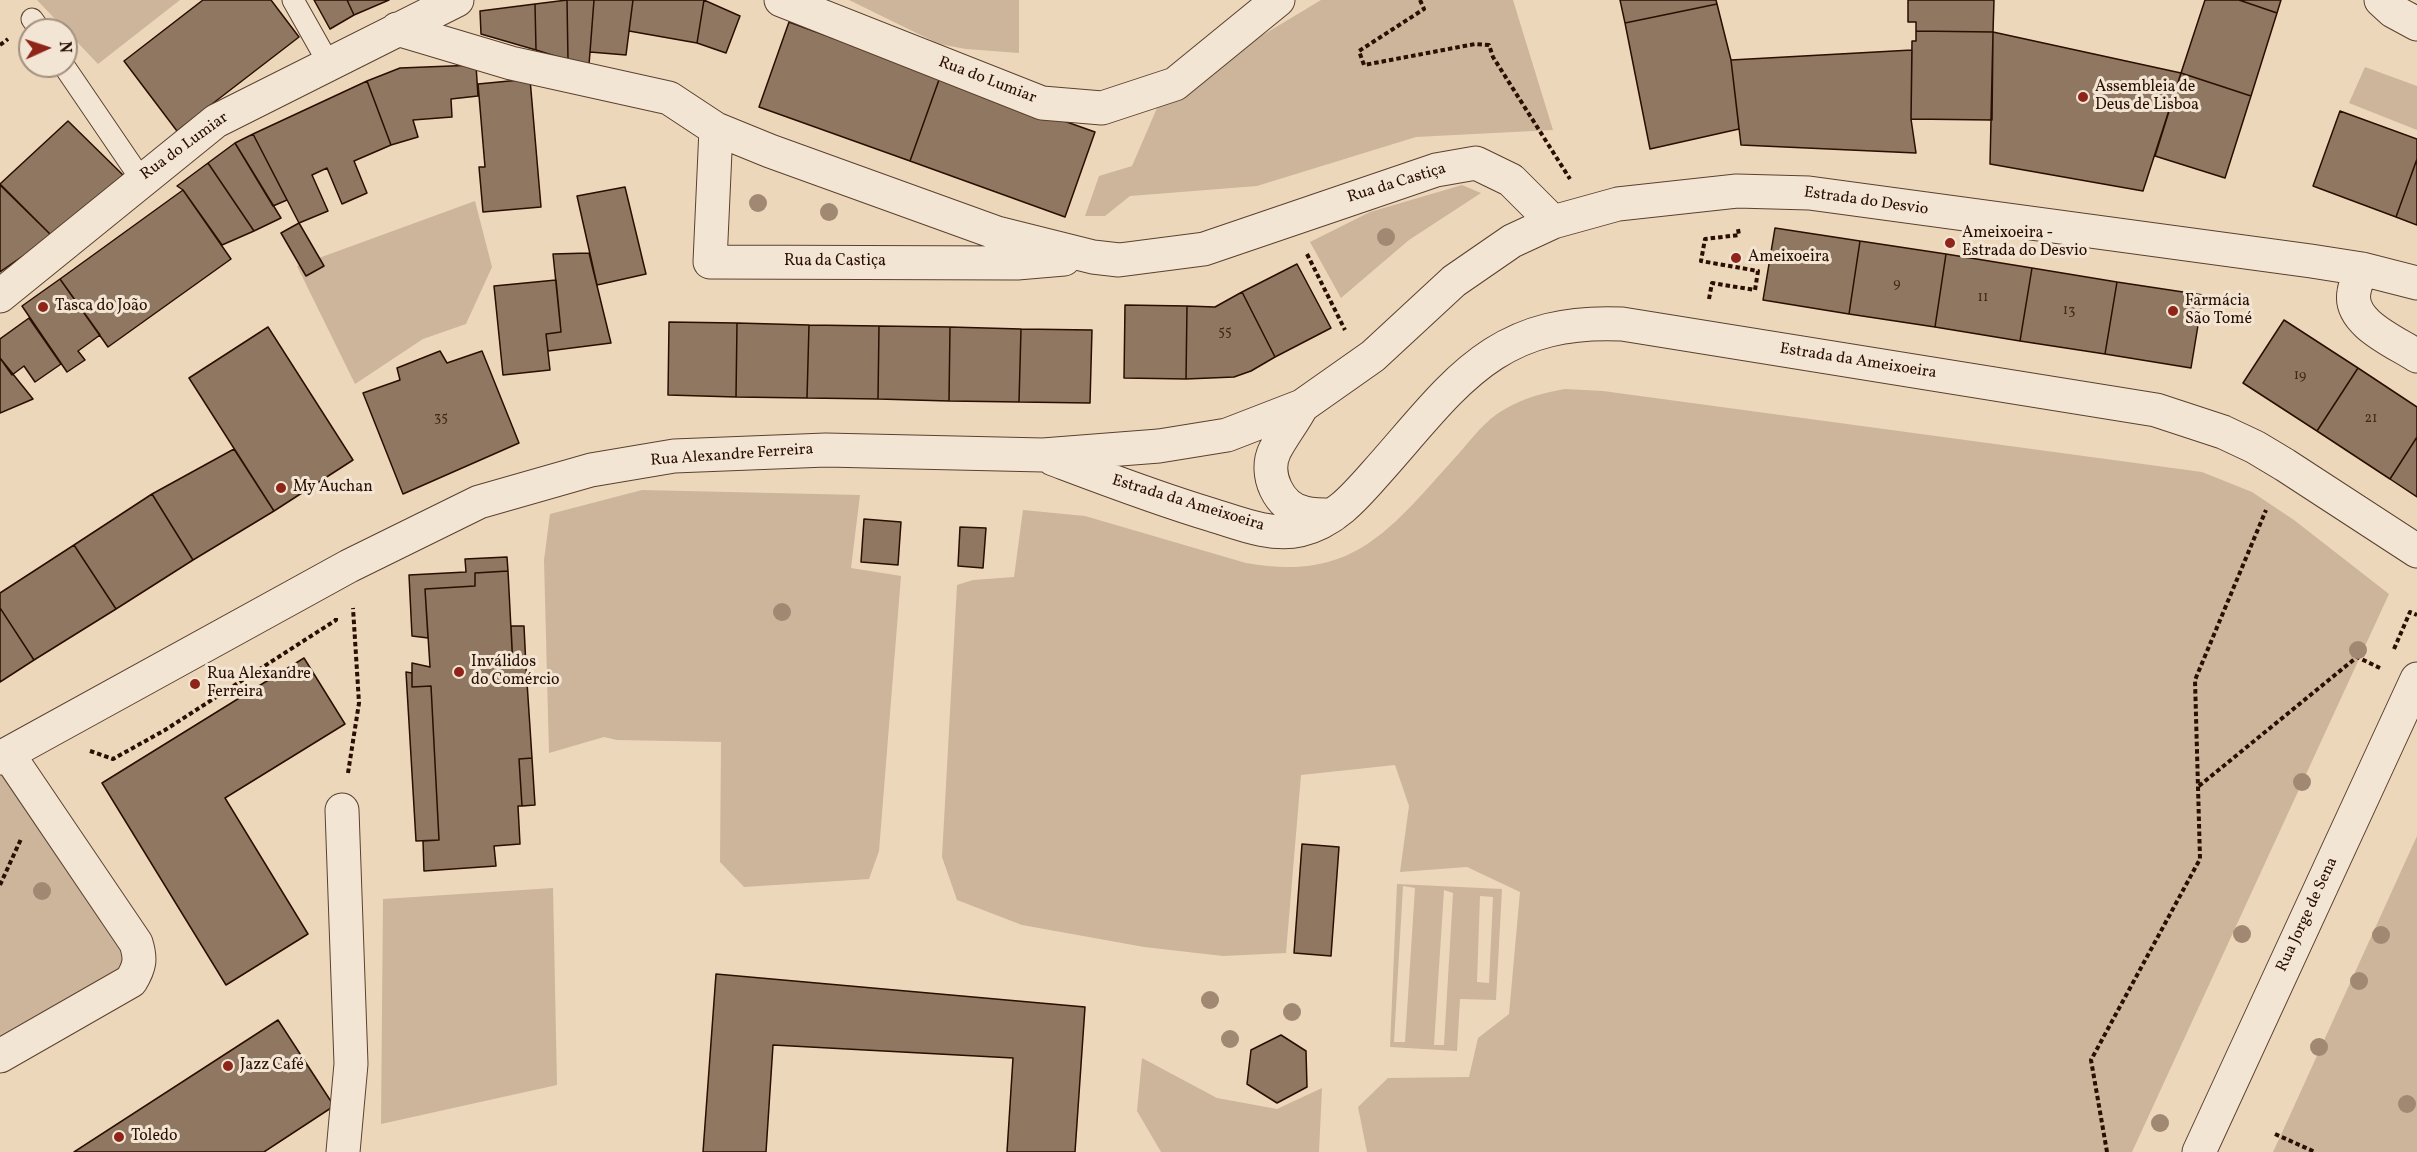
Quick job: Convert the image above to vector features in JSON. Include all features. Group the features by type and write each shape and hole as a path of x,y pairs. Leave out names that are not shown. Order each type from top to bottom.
{"street":[{"name":"Rua do Lumiar","path":"0,296 141,179 216,121 457,0"},
{"name":"Rua do Lumiar","path":"781,0 1042,103 1102,108 1174,84 1278,0"},
{"path":"2381,0 2393,11 2417,24"},
{"name":"Rua da Castiça","path":"398,29 511,63 669,98 716,129 770,151 997,233 1093,256 1119,260 1204,249 1436,170 1476,163 1511,180 1553,222"},
{"name":"Rua da Castiça","path":"716,129 710,262 1017,263 1093,256"},
{"name":"Estrada do Desvio","path":"1360,363 1373,356 1454,281 1512,241 1553,222 1618,204 1737,191 1809,193 2362,269 2417,283"},
{"path":"2362,269 2353,292 2358,315 2366,324 2417,356"},
{"name":"Estrada da Ameixoeira","path":"1043,455 1150,496 1250,527 1276,531 1299,531 1335,516 1455,385 1477,364 1503,347 1531,334 1560,326 1591,323 1622,324 2156,410 2223,432 2255,447 2417,551"},
{"name":"Rua Alexandre Ferreira","path":"0,1056 131,981 140,966 136,943 4,756 350,574 478,502 591,470 674,456 826,450 1043,455 1159,446 1227,435 1302,406 1360,363"},
{"name":"Estrada da Ameixoeira","path":"1302,406 1275,451 1271,469 1275,488 1288,507 1304,513 1335,516"},
{"name":"Rua Jorge de Sena","path":"2199,1152 2417,679"},
{"path":"342,810 351,1064 344,1152"}],"lane":[{"path":"292,0 329,64"},
{"path":"72,78 141,179"}],"path":[{"path":"1420,0 1424,9 1359,51 1364,65 1475,44 1489,45 1493,57 1590,211"},
{"path":"1304,249 1360,363"},
{"path":"1701,261 1758,271 1755,290 1712,283"},
{"path":"2107,1152 2091,1060 2200,859 2194,680 2266,510"},
{"path":"86,750 113,759 165,730 336,620 340,587 350,574"},
{"path":"342,810 359,703 350,574"},
{"path":"2394,650 2410,612 2417,615"},
{"path":"2198,786 2357,657 2385,670"},
{"path":"2275,1134 2315,1152"}],"shaded area":[{"path":"37,0 180,0 98,64 78,43 78,18 54,18"},
{"path":"849,0 1019,0 1019,53 966,49 939,44"},
{"path":"1321,0 1513,0 1553,130 1416,137 1257,186 1130,196 1105,216 1085,216 1099,176 1132,166 1157,108 1233,53"},
{"path":"2365,67 2417,86 2417,130 2349,103"},
{"path":"1462,185 1481,193 1409,240 1341,298 1310,242 1370,212"},
{"path":"475,201 492,267 466,324 423,339 355,384 297,266"},
{"path":"1565,389 1603,391 2202,472 2252,492 2294,520 2389,594 2132,1152 1367,1152 1358,1107 1388,1078 1469,1077 1478,1038 1509,1014 1520,892 1467,867 1400,872 1409,806 1395,765 1301,775 1286,953 1223,956 1144,947 1022,925 957,900 942,857 957,585 973,580 1014,577 1023,510 1085,516 1246,563 1283,567 1314,565 1341,558 1365,546 1387,529 1430,486 1479,430 1497,414 1530,398"},
{"path":"642,490 860,495 851,568 901,576 879,851 869,879 744,887 720,862 721,742 617,740 604,737 549,753 544,560 550,514"},
{"path":"0,758 140,955 0,1056"},
{"path":"2417,836 2417,1152 2273,1152 2280,1137"},
{"path":"1397,884 1502,889 1496,1000 1460,999 1457,1051 1390,1047","holes":["1403,886 1415,888 1405,1042 1394,1042","1444,890 1453,893 1444,1045 1434,1045","1480,896 1493,897 1489,983 1477,982"]},
{"path":"553,888 557,1085 381,1124 383,899"},
{"path":"1142,1058 1217,1098 1277,1109 1322,1088 1319,1152 1161,1152 1137,1111"}],"building":[{"path":"203,0 271,0 299,37 177,131 124,61"},
{"path":"314,0 347,0 354,15 330,29"},
{"path":"347,0 389,0 354,15"},
{"path":"567,0 594,0 589,65 568,60"},
{"path":"567,0 568,60 536,50 535,4"},
{"path":"594,0 633,0 626,55 590,52"},
{"path":"633,0 704,0 697,43 629,31"},
{"path":"704,0 740,16 726,53 697,43"},
{"path":"1620,0 1716,0 1717,4 1625,23"},
{"path":"1908,0 1994,0 1993,32 1916,31 1916,22 1908,22"},
{"path":"2205,0 2239,0 2277,13 2251,96 2181,73"},
{"path":"2239,0 2281,0 2277,13"},
{"path":"535,4 536,50 481,34 480,11"},
{"path":"1717,4 1731,60 1739,129 1650,149 1625,23"},
{"path":"789,22 940,77 910,161 759,107"},
{"path":"1916,31 1993,32 1992,120 1911,119 1912,41 1916,41"},
{"name":"Assembleia de Deus de Lisboa","path":"1993,32 2181,73 2143,191 1990,164"},
{"path":"1912,50 1911,119 1916,153 1741,145 1731,60"},
{"path":"476,65 478,96 451,99 452,117 413,120 418,137 391,145 367,81 400,68"},
{"path":"2181,73 2251,96 2225,178 2155,156"},
{"path":"940,77 1095,132 1065,217 910,161"},
{"path":"530,79 541,207 483,212 479,167 485,167 478,84"},
{"path":"367,81 391,145 354,161 367,193 342,204 327,168 312,175 328,211 299,223 253,134"},
{"path":"2340,111 2417,139 2417,159 2396,217 2313,186"},
{"path":"68,121 123,175 52,236 0,184"},
{"path":"253,134 287,200 273,206 235,143"},
{"path":"235,143 281,218 254,231 208,163"},
{"path":"2417,159 2417,225 2396,217"},
{"path":"208,163 254,231 222,245 183,190 177,186"},
{"path":"0,185 52,236 0,272"},
{"path":"625,187 646,274 597,285 577,196"},
{"path":"183,190 231,259 108,347 60,279"},
{"path":"299,223 324,266 306,276 281,233"},
{"path":"1775,228 1860,241 1849,314 1763,300"},
{"path":"1860,241 1946,254 1935,327 1849,314"},
{"path":"589,253 611,343 548,351 546,334 561,332 553,254"},
{"path":"1946,254 2032,268 2020,341 1935,327"},
{"path":"1297,264 1331,328 1275,357 1242,292"},
{"path":"2032,268 2117,282 2105,354 2020,341"},
{"path":"60,279 100,335 78,351 85,360 67,372 22,306"},
{"path":"556,280 561,332 546,334 550,370 503,375 494,286"},
{"path":"2117,282 2203,295 2191,368 2105,354"},
{"path":"1242,292 1275,357 1251,371 1234,377 1186,379 1187,306 1215,307"},
{"path":"1125,305 1187,306 1186,379 1124,378"},
{"path":"29,318 61,364 35,382 24,366 12,375 0,358 0,339"},
{"path":"2284,320 2358,368 2317,431 2243,383"},
{"path":"669,322 737,323 736,397 668,395"},
{"path":"737,323 809,325 807,398 736,397"},
{"path":"809,325 879,326 878,399 807,398"},
{"path":"879,326 950,327 949,401 878,399"},
{"path":"268,327 353,460 274,511 189,378"},
{"path":"950,327 1021,329 1019,402 949,401"},
{"path":"1021,329 1092,330 1090,403 1019,402"},
{"path":"440,351 447,363 482,351 519,443 403,494 363,393 400,380 397,368"},
{"path":"0,358 33,399 0,413"},
{"path":"2358,368 2417,407 2417,437 2390,479 2317,431"},
{"path":"2417,437 2417,497 2390,479"},
{"path":"234,449 274,511 193,560 152,494"},
{"path":"152,494 193,560 116,609 74,545"},
{"path":"864,519 901,522 898,565 861,562"},
{"path":"960,527 986,528 983,568 958,566"},
{"path":"74,545 116,609 34,660 0,608 0,593"},
{"path":"507,557 508,571 475,573 475,586 425,589 428,638 412,636 409,575 466,572 465,559"},
{"path":"508,571 513,668 526,667 532,758 519,759 522,806 518,806 520,844 494,846 496,866 424,871 423,841 439,840 431,686 412,687 412,663 430,667 425,589 475,586 475,573"},
{"path":"0,608 34,660 0,682"},
{"path":"511,626 524,626 526,667 513,668"},
{"path":"304,658 345,724 225,798 308,934 226,985 102,783"},
{"path":"406,672 412,673 412,687 431,686 439,840 416,841"},
{"path":"532,758 535,805 522,806 519,759"},
{"path":"1302,844 1339,847 1331,956 1294,953"},
{"path":"716,974 1085,1007 1075,1152 1007,1152 1013,1058 773,1045 766,1152 703,1152"},
{"path":"278,1020 334,1106 264,1152 74,1152"},
{"path":"1281,1035 1306,1051 1307,1087 1277,1103 1247,1084 1251,1050"}],"place":[{"name":"Assembleia de Deus de Lisboa","path":"2083,97"},
{"name":"Ameixoeira - Estrada do Desvio","path":"1950,243"},
{"name":"Ameixoeira","path":"1736,258"},
{"name":"Tasca do João","path":"43,307"},
{"name":"Farmácia São Tomé","path":"2173,311"},
{"name":"My Auchan","path":"281,488"},
{"name":"Inválidos do Comércio","path":"459,672"},
{"name":"Rua Alexandre Ferreira","path":"195,684"},
{"name":"Jazz Café","path":"228,1066"},
{"name":"Toledo","path":"119,1137"}]}
